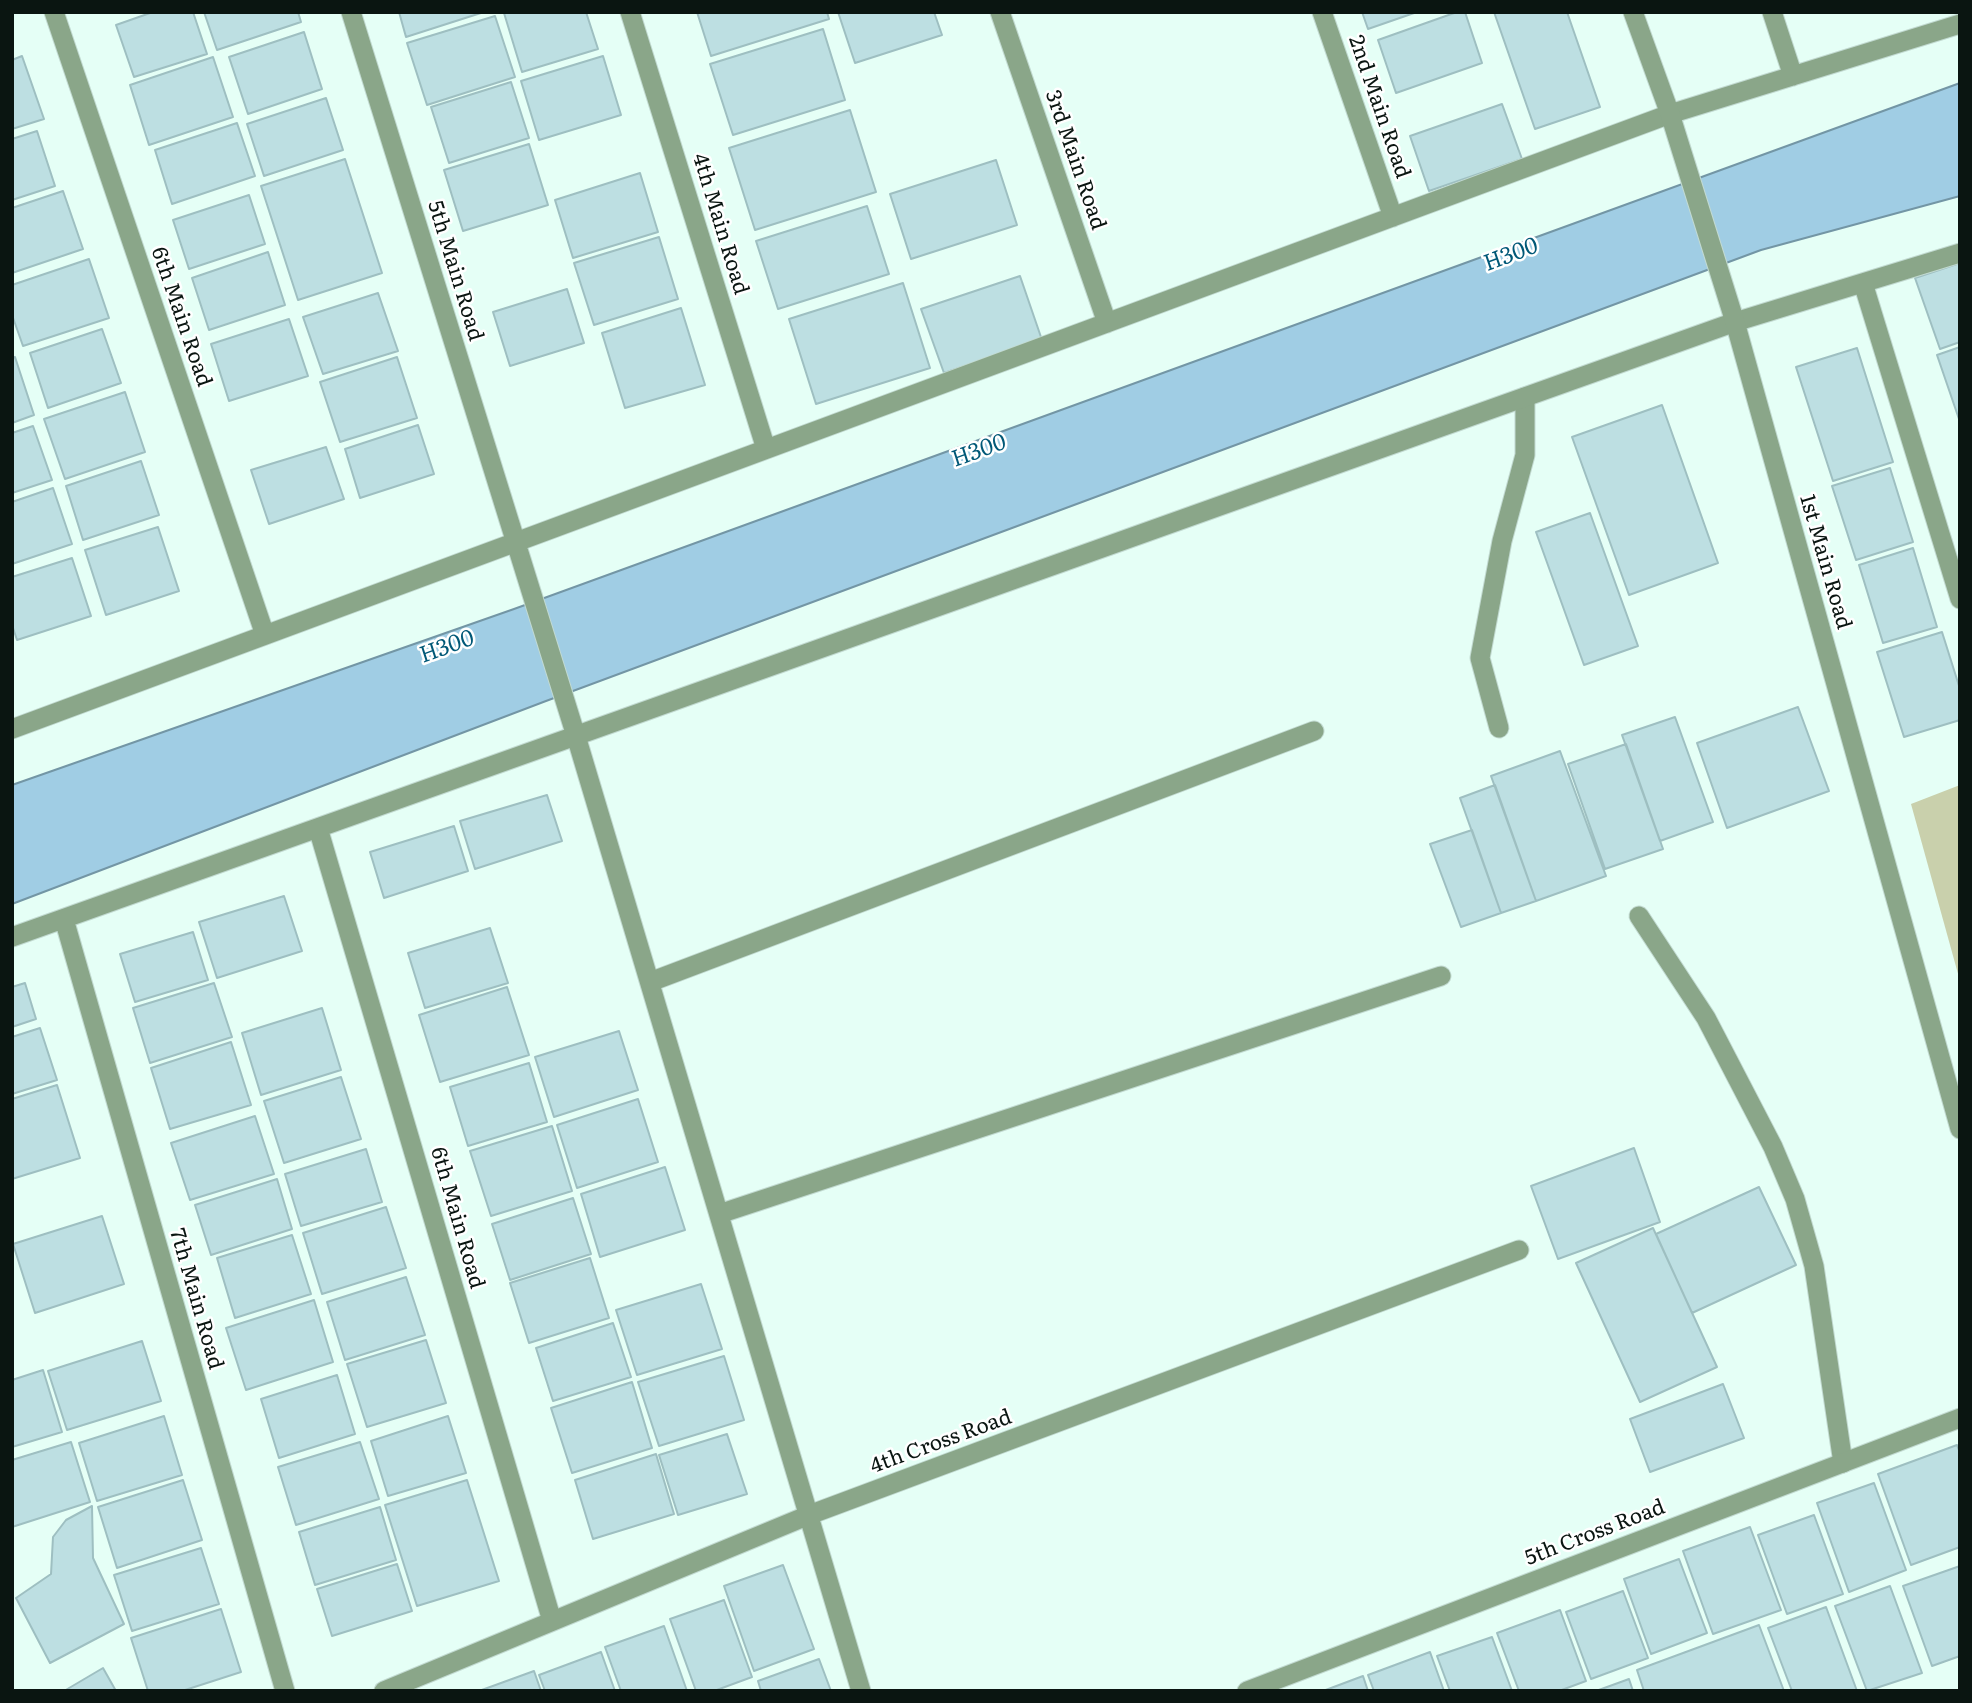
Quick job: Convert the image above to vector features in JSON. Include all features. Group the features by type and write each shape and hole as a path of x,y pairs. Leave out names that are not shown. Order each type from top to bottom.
{"street":[{"name":"6th Main Road","path":"54,12 265,635"},
{"name":"5th Main Road","path":"351,12 576,736 862,1691"},
{"name":"4th Main Road","path":"630,12 766,449"},
{"name":"3rd Main Road","path":"1000,12 1107,323"},
{"name":"2nd Main Road","path":"1322,12 1393,217"},
{"name":"1st Main Road","path":"1633,12 1670,114 1735,322 1960,1129"},
{"path":"1772,12 1793,76"},
{"path":"12,729 1670,114 1960,24"},
{"path":"12,937 1735,322 1960,253"},
{"path":"1863,283 1960,599"},
{"path":"1499,728 1480,658 1502,541 1525,455 1525,397"},
{"path":"650,982 1314,731"},
{"name":"6th Main Road","path":"318,828 552,1621"},
{"path":"1639,916 1706,1018 1773,1147 1795,1199 1814,1266 1843,1463"},
{"name":"7th Main Road","path":"64,919 285,1691"},
{"path":"719,1214 1441,976"},
{"name":"4th Cross Road","path":"384,1691 809,1515 1519,1250"},
{"name":"5th Cross Road","path":"1247,1691 1960,1418"}],"green space":[{"path":"1960,785 1960,981 1911,804"}],"water":[{"name":"H300","path":"1960,83 1960,196 1761,250 546,701 12,904 12,785 514,609"}],"building":[{"path":"153,12 193,12 207,54 134,77 116,25"},
{"path":"204,12 298,12 301,22 217,50"},
{"path":"399,12 484,12 406,37"},
{"path":"586,12 598,49 522,72 504,13"},
{"path":"697,12 827,12 829,19 711,56"},
{"path":"838,12 934,12 942,35 855,63"},
{"path":"1362,12 1417,12 1368,29"},
{"path":"1457,12 1465,12 1482,63 1396,93 1378,40"},
{"path":"1494,12 1567,12 1600,107 1535,129"},
{"path":"495,16 515,77 427,105 407,43"},
{"path":"823,29 845,100 733,135 710,64"},
{"path":"304,32 322,89 248,114 229,57"},
{"path":"22,56 44,119 12,129 12,60"},
{"path":"603,56 621,115 539,140 521,81"},
{"path":"213,57 233,117 149,145 130,85"},
{"path":"511,82 529,138 449,163 431,107"},
{"path":"326,98 343,150 264,176 247,124"},
{"path":"1502,104 1522,159 1429,191 1410,136"},
{"path":"850,110 876,192 755,230 729,148"},
{"path":"237,123 255,176 172,204 155,150"},
{"path":"37,131 55,186 12,200 12,139"},
{"path":"529,144 548,205 463,231 444,170"},
{"path":"345,159 382,273 298,300 261,186"},
{"path":"996,160 1017,225 911,259 890,194"},
{"path":"640,173 658,232 573,258 555,200"},
{"path":"63,191 83,249 12,273 12,208"},
{"path":"249,195 265,244 189,269 173,220"},
{"path":"867,206 889,274 778,309 756,241"},
{"path":"659,237 678,299 594,325 574,263"},
{"path":"268,252 285,305 209,330 192,278"},
{"path":"89,259 109,318 23,346 12,315 12,285"},
{"path":"1960,263 1960,342 1940,349 1915,278"},
{"path":"1020,276 1042,340 944,373 921,309"},
{"path":"903,283 930,368 816,404 789,319"},
{"path":"567,289 584,343 510,366 493,312"},
{"path":"378,293 398,351 323,374 303,317"},
{"path":"681,308 705,385 625,408 602,333"},
{"path":"289,319 308,376 229,401 211,344"},
{"path":"102,329 121,383 48,408 30,353"},
{"path":"1960,347 1960,422 1937,355"},
{"path":"1857,348 1893,462 1833,481 1796,367"},
{"path":"15,357 34,415 12,423 12,358"},
{"path":"397,357 417,418 340,442 320,382"},
{"path":"125,392 145,452 65,479 44,419"},
{"path":"1662,405 1718,563 1629,595 1572,437"},
{"path":"418,425 434,474 360,498 345,449"},
{"path":"33,426 52,480 12,493 12,433"},
{"path":"326,447 344,499 269,524 251,470"},
{"path":"141,461 159,515 83,540 66,486"},
{"path":"1890,468 1913,542 1856,560 1832,486"},
{"path":"53,488 72,544 12,564 12,502"},
{"path":"1590,513 1638,646 1584,665 1536,532"},
{"path":"158,527 179,591 106,615 85,550"},
{"path":"1913,548 1937,627 1883,643 1859,565"},
{"path":"72,558 91,616 17,640 12,625 12,577"},
{"path":"1942,632 1960,689 1960,720 1904,737 1877,652"},
{"path":"1798,707 1829,791 1727,828 1697,743"},
{"path":"1675,717 1713,822 1660,841 1622,735"},
{"path":"1626,744 1663,849 1605,869 1568,764"},
{"path":"1560,751 1606,876 1536,901 1491,776"},
{"path":"1495,785 1536,901 1501,913 1460,798"},
{"path":"547,795 562,841 475,869 460,821"},
{"path":"454,826 468,871 384,898 370,852"},
{"path":"1472,830 1501,913 1461,927 1430,844"},
{"path":"284,896 302,951 217,978 199,922"},
{"path":"490,928 508,983 425,1008 408,953"},
{"path":"193,932 208,980 135,1002 120,954"},
{"path":"25,983 36,1019 12,1027 12,987"},
{"path":"214,983 232,1037 150,1063 133,1008"},
{"path":"507,987 529,1055 440,1082 419,1015"},
{"path":"322,1008 341,1070 261,1095 242,1033"},
{"path":"40,1028 57,1080 12,1094 12,1037"},
{"path":"619,1031 638,1090 554,1117 535,1057"},
{"path":"231,1042 251,1105 170,1129 151,1068"},
{"path":"529,1063 547,1122 468,1146 450,1087"},
{"path":"341,1077 361,1139 284,1163 264,1101"},
{"path":"57,1085 80,1158 12,1179 12,1099"},
{"path":"638,1099 658,1162 577,1188 557,1125"},
{"path":"255,1116 274,1174 190,1200 171,1143"},
{"path":"552,1126 572,1191 491,1216 470,1151"},
{"path":"1634,1148 1660,1222 1558,1259 1531,1186"},
{"path":"366,1149 382,1202 301,1226 285,1174"},
{"path":"665,1167 685,1230 600,1257 581,1194"},
{"path":"277,1179 292,1229 211,1255 195,1205"},
{"path":"1759,1187 1796,1265 1692,1313 1656,1234"},
{"path":"573,1198 591,1254 510,1280 492,1224"},
{"path":"386,1207 406,1268 322,1294 303,1233"},
{"path":"102,1216 124,1284 35,1313 13,1244"},
{"path":"1653,1228 1717,1367 1640,1402 1576,1263"},
{"path":"292,1235 311,1294 235,1318 217,1258"},
{"path":"590,1258 609,1318 529,1343 510,1283"},
{"path":"406,1277 425,1335 345,1360 327,1302"},
{"path":"701,1284 722,1349 637,1375 616,1310"},
{"path":"314,1300 333,1362 246,1390 226,1328"},
{"path":"613,1323 631,1377 553,1401 536,1348"},
{"path":"426,1340 446,1403 367,1427 347,1364"},
{"path":"142,1341 161,1401 67,1430 48,1371"},
{"path":"724,1356 744,1420 659,1446 638,1382"},
{"path":"43,1370 62,1432 12,1447 12,1380"},
{"path":"337,1375 355,1434 279,1458 261,1399"},
{"path":"632,1382 652,1448 572,1473 551,1408"},
{"path":"1723,1384 1744,1438 1650,1472 1630,1419"},
{"path":"164,1416 182,1475 97,1501 79,1443"},
{"path":"448,1416 466,1473 388,1496 371,1441"},
{"path":"727,1434 747,1494 678,1515 659,1455"},
{"path":"71,1442 90,1502 12,1527 12,1460"},
{"path":"360,1442 379,1499 296,1525 278,1467"},
{"path":"1957,1445 1960,1453 1960,1547 1911,1565 1878,1474"},
{"path":"656,1454 674,1514 593,1539 575,1480"},
{"path":"183,1480 202,1540 117,1568 98,1507"},
{"path":"467,1480 499,1581 417,1606 385,1505"},
{"path":"1874,1483 1906,1570 1849,1592 1817,1503"},
{"path":"92,1506 93,1558 124,1624 50,1663 16,1598 51,1574 53,1537 66,1520"},
{"path":"380,1507 396,1560 315,1585 299,1532"},
{"path":"1814,1515 1843,1594 1787,1614 1758,1535"},
{"path":"1750,1527 1781,1610 1713,1634 1683,1551"},
{"path":"201,1548 219,1604 132,1631 114,1575"},
{"path":"1679,1559 1707,1633 1651,1654 1624,1579"},
{"path":"397,1564 412,1611 332,1636 317,1589"},
{"path":"783,1565 814,1649 754,1671 724,1586"},
{"path":"1960,1566 1960,1656 1932,1666 1903,1586"},
{"path":"1890,1586 1922,1673 1867,1691 1835,1606"},
{"path":"1623,1591 1648,1658 1591,1679 1566,1612"},
{"path":"724,1600 752,1677 714,1691 696,1691 670,1619"},
{"path":"1826,1607 1857,1691 1792,1691 1768,1628"},
{"path":"221,1609 241,1672 182,1691 148,1691 131,1638"},
{"path":"1560,1610 1586,1681 1559,1691 1519,1691 1497,1633"},
{"path":"1759,1625 1784,1691 1644,1691 1637,1670"},
{"path":"664,1626 687,1691 621,1691 605,1647"},
{"path":"1492,1637 1512,1691 1450,1691 1437,1656"},
{"path":"601,1652 615,1691 545,1691 539,1675"},
{"path":"1430,1652 1444,1691 1374,1691 1368,1675"},
{"path":"819,1659 831,1691 761,1691 758,1681"},
{"path":"103,1668 116,1691 64,1691"},
{"path":"534,1671 541,1691 479,1691"},
{"path":"1363,1676 1368,1691 1323,1691"},
{"path":"1629,1679 1633,1691 1596,1691"}]}
